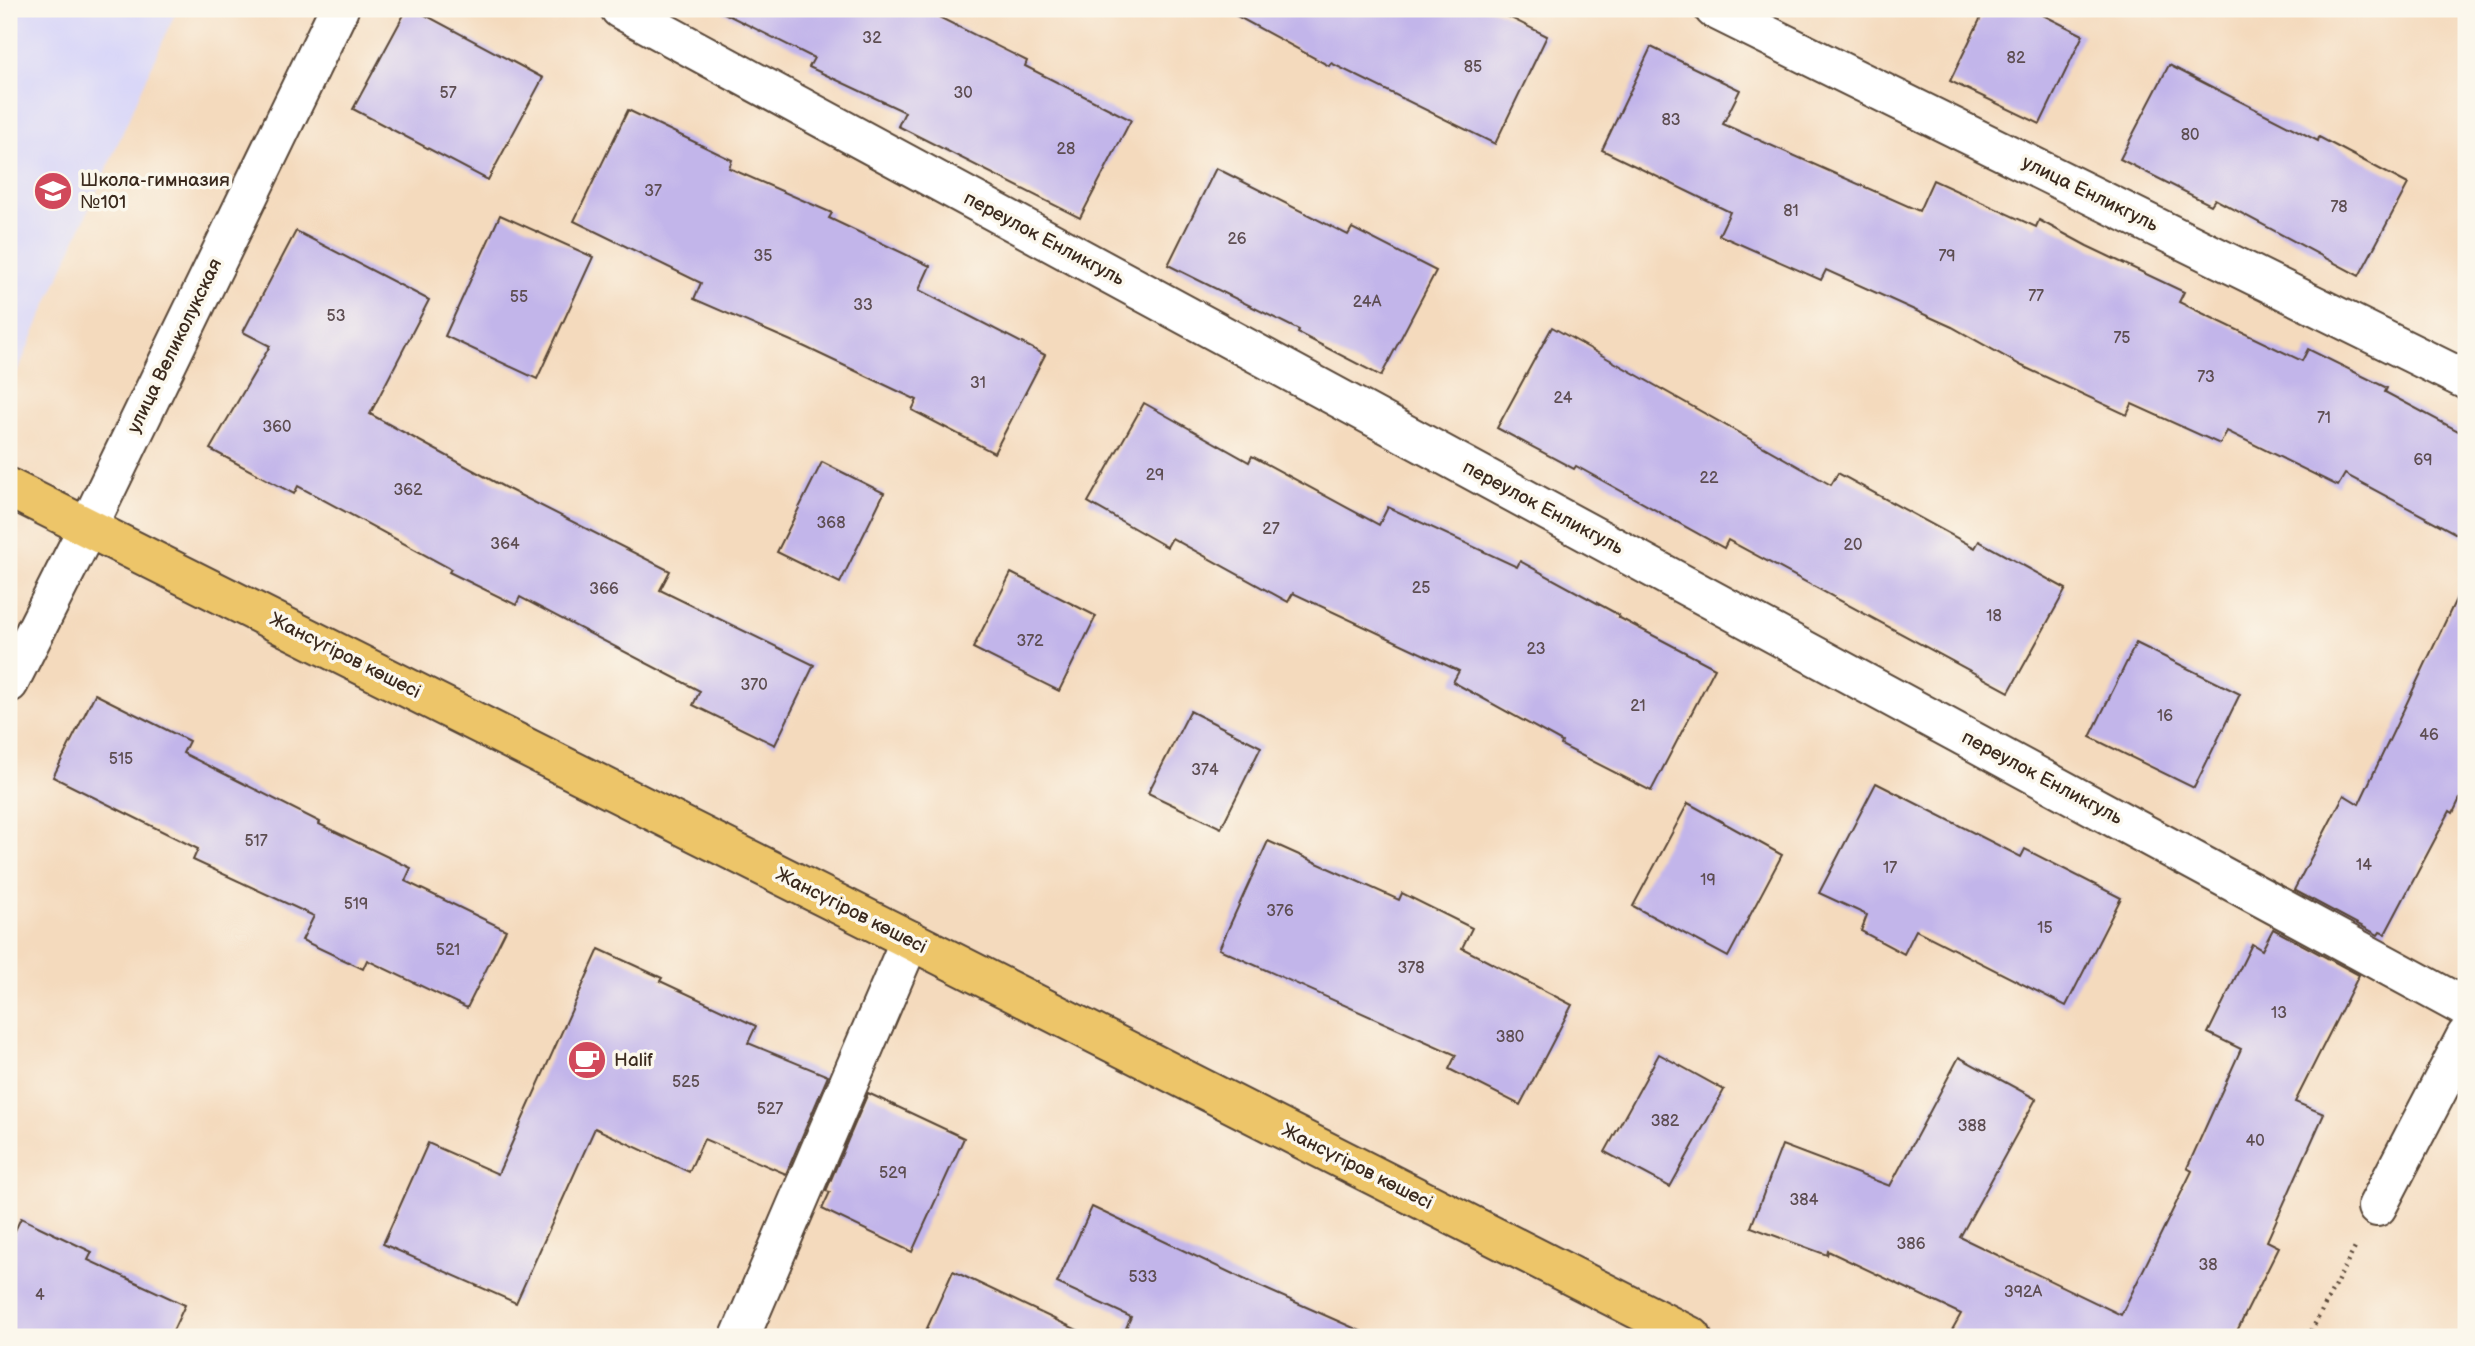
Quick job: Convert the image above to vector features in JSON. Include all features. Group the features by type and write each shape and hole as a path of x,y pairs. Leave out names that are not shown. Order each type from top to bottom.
{"main road":[{"name":"Жансүгіров көшесі","path":"9,488 910,940 1692,1337"}],"street":[{"name":"улица Великолукская","path":"9,683 88,527 339,9"},
{"name":"переулок Енликгуль","path":"620,9 2466,1008"},
{"name":"улица Енликгуль","path":"1714,9 2466,380"},
{"path":"740,1337 910,940"},
{"path":"2377,1207 2466,1036"}],"path":[{"path":"2308,1337 2377,1207"}],"shaded area":[{"name":"Школа-гимназия №101","path":"9,9 177,9 15,377 9,373"}],"building":[{"path":"407,9 414,9 543,78 488,180 353,109"},
{"path":"716,9 923,9 1027,61 1025,66 1131,120 1080,218 898,126 905,112 809,67 814,58"},
{"path":"1224,9 1493,9 1547,36 1495,144 1331,63 1329,66"},
{"path":"1985,9 2031,9 2083,35 2040,124 1950,81"},
{"path":"1651,47 1740,90 1723,124 1919,211 1933,180 2036,227 2039,220 2184,292 2179,302 2302,361 2308,349 2387,388 2385,392 2466,435 2466,539 2345,474 2338,486 2227,431 2220,444 2132,404 2127,415 2022,366 1952,327 1826,270 1821,280 1719,235 1730,212 1602,150"},
{"path":"2169,65 2318,141 2319,137 2408,184 2359,276 2215,199 2211,205 2120,159"},
{"path":"628,110 732,160 729,168 832,213 829,218 930,266 919,290 1045,355 994,453 912,410 917,400 694,299 701,283 574,221"},
{"path":"1216,168 1348,235 1352,228 1436,271 1381,376 1298,333 1299,330 1168,265"},
{"path":"500,215 593,257 537,379 445,336"},
{"path":"296,231 429,300 370,414 504,487 670,571 660,590 814,665 775,745 693,705 700,691 520,597 516,605 449,572 451,569 298,486 294,494 210,449 270,346 243,332"},
{"path":"1552,327 1831,485 1838,473 1975,548 1979,541 2066,589 2009,692 1728,540 1724,548 1576,466 1574,469 1497,428"},
{"path":"1144,403 1249,462 1252,456 1379,525 1388,507 1517,567 1520,561 1715,668 1651,791 1561,745 1562,742 1453,682 1459,671 1293,593 1288,602 1172,538 1167,547 1088,502"},
{"path":"822,462 884,493 840,583 777,552"},
{"path":"1011,573 1096,616 1059,691 973,648"},
{"path":"2466,578 2466,786 2385,934 2380,932 2378,935 2294,890 2344,795 2359,804"},
{"path":"2136,643 2240,694 2194,788 2090,737"},
{"path":"95,694 189,741 183,753 320,822 319,824 411,868 405,881 506,930 467,1008 367,960 363,969 302,940 314,916 193,860 198,849 53,777"},
{"path":"1190,711 1261,747 1221,828 1148,793"},
{"path":"1876,783 2021,857 2025,849 2121,898 2066,1006 1916,930 1904,954 1861,931 1867,915 1819,893"},
{"path":"1688,803 1782,855 1728,957 1633,906"},
{"path":"1268,841 1399,900 1402,893 1472,928 1462,948 1572,1005 1520,1105 1449,1069 1456,1055 1219,949"},
{"path":"2273,929 2359,975 2295,1102 2324,1114 2267,1241 2279,1247 2234,1337 1948,1337 1961,1314 1828,1251 1827,1255 1751,1227 1782,1145 1890,1186 1959,1057 2036,1099 1960,1237 2121,1315 2192,1171 2187,1168 2241,1049 2208,1033 2252,944 2262,950"},
{"path":"599,949 756,1026 748,1043 828,1076 786,1174 704,1139 689,1172 595,1128 516,1303 383,1244 428,1143 498,1174"},
{"path":"1659,1054 1724,1090 1670,1187 1605,1152"},
{"path":"868,1093 964,1138 912,1252 822,1209 830,1192 826,1191"},
{"path":"1092,1207 1374,1337 1122,1337 1131,1317 1057,1283"},
{"path":"21,1218 92,1252 88,1260 185,1305 170,1337 9,1337 9,1243"},
{"path":"953,1271 1092,1337 923,1337"}],"place":[{"name":"Школа-гимназия №101","path":"53,191"},
{"name":"Halif","path":"587,1060"}]}
